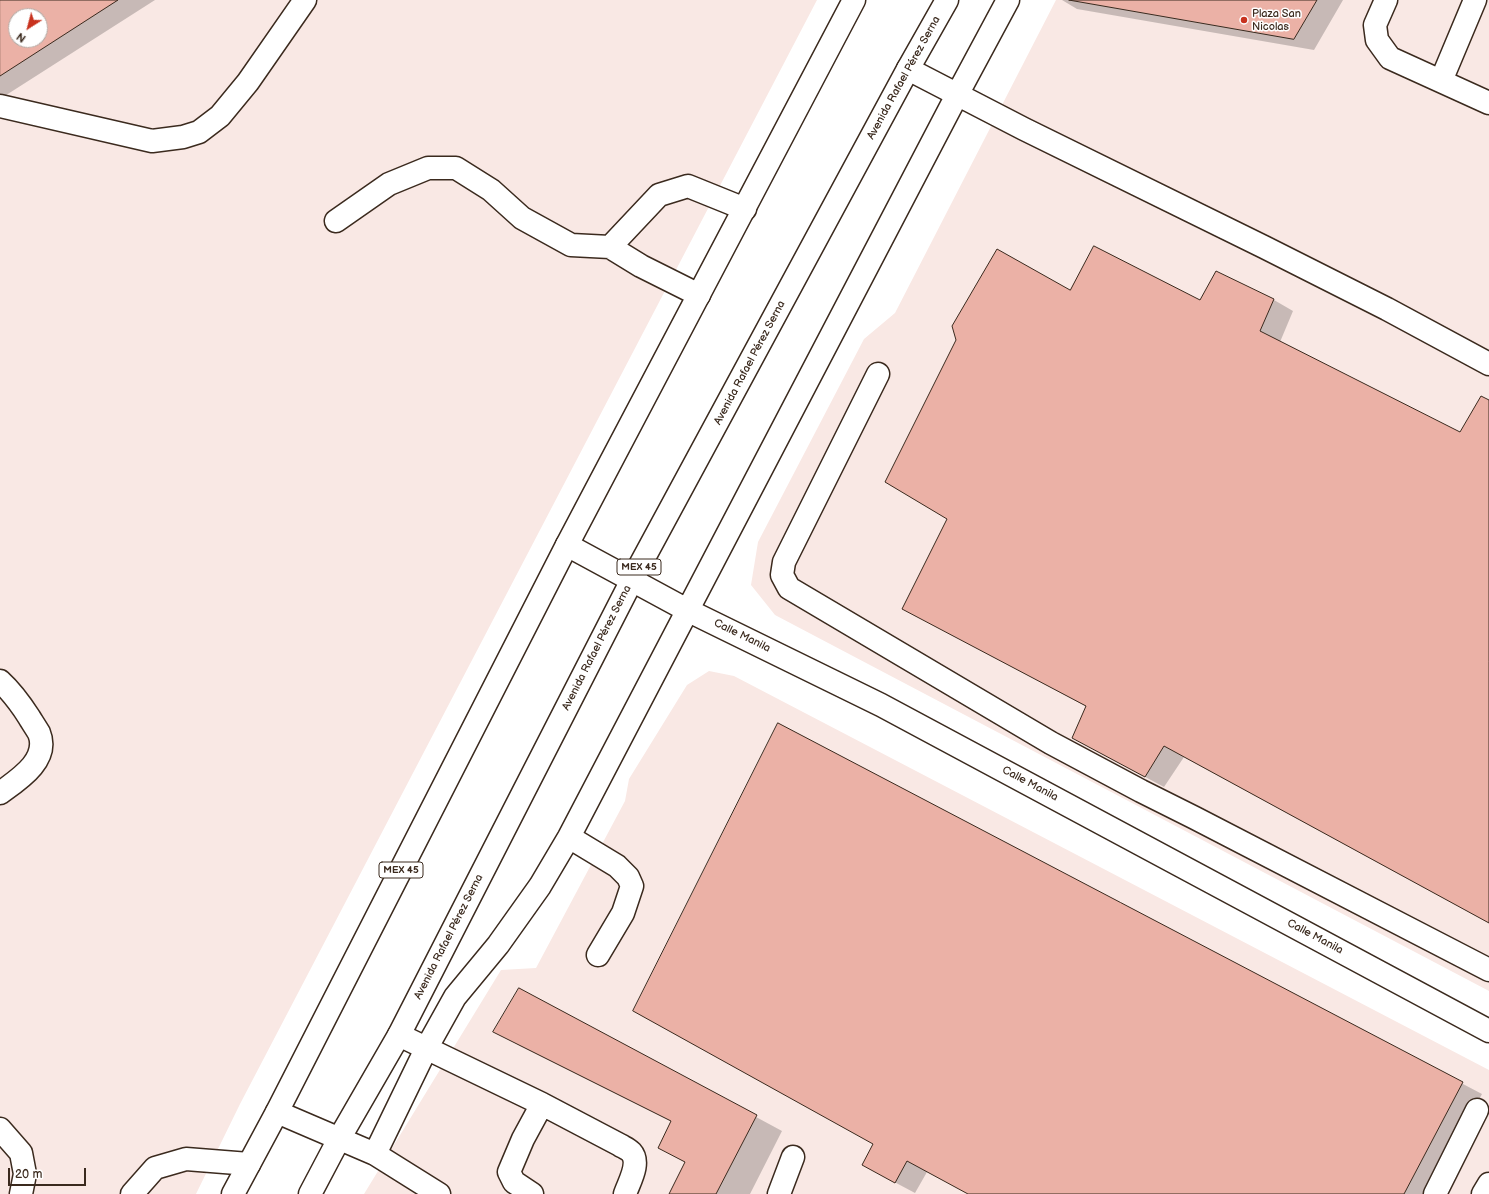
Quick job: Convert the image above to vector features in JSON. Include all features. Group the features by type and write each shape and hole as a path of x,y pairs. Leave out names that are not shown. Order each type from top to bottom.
{"main road":[{"path":"0,106 152,141 183,137 199,132 220,116 248,82 305,0"},
{"name":"MEX 45","path":"232,1194 277,1112 567,545 854,0"},
{"name":"Avenida Rafael Pérez Serna","path":"310,1194 339,1139 399,1035 632,580 908,69 947,0"},
{"path":"376,1154 426,1049 455,997 498,945 540,886 569,837 1008,0"},
{"path":"1386,0 1375,25 1377,40 1390,58 1489,103"},
{"path":"1441,81 1476,0"},
{"path":"908,69 957,95 1264,246 1387,309 1489,364"},
{"path":"336,221 389,184 428,168 456,168 491,190 522,218 570,245 610,247 641,266 699,296"},
{"path":"610,247 659,194 688,186 745,209"},
{"path":"878,374 784,562 782,575 789,588 1051,743 1141,792 1195,818 1489,970"},
{"name":"Calle Manila","path":"567,545 687,610 881,705 1489,1031"},
{"path":"0,793 23,777 34,765 41,746 39,733 5,694"},
{"path":"569,837 617,866 628,877 632,886 623,913 598,955"},
{"path":"399,1035 542,1104 631,1152 635,1160 634,1169 624,1194"},
{"path":"532,1194 514,1182 510,1172 523,1139 542,1104"},
{"path":"1435,1194 1477,1110"},
{"path":"277,1112 376,1154 439,1194"},
{"path":"0,1130 21,1153 25,1174 21,1194"},
{"path":"779,1194 793,1157"},
{"path":"132,1194 155,1168 186,1159 249,1164"},
{"path":"1484,1194 1489,1184"}],"shaded area":[{"path":"0,0 817,0 240,1104 196,1194 0,1194"},
{"path":"1056,0 1069,0 1294,39 1317,0 1489,0 1489,991 775,615 751,585 758,542 864,339 895,313"},
{"path":"709,671 734,676 1489,1070 1489,1194 364,1194 501,970 536,968 625,801 629,779 687,685"}],"building":[{"path":"0,0 118,0 48,45 48,8 8,8 8,48 43,48 0,76"},
{"name":"Plaza San Nicolas","path":"1069,0 1317,0 1294,39"},
{"path":"1094,246 1200,300 1216,271 1274,299 1260,331 1460,432 1481,396 1489,400 1489,923 1164,746 1145,777 1072,738 1086,706 902,609 947,519 885,482 956,340 952,326 997,249 1070,290"},
{"path":"778,723 1463,1082 1404,1194 968,1194 907,1161 895,1183 862,1165 873,1144 633,1011"},
{"path":"519,988 757,1115 716,1194 669,1194 685,1162 658,1148 671,1121 493,1032"}],"place":[{"name":"Plaza San Nicolas","path":"1244,20"}]}
